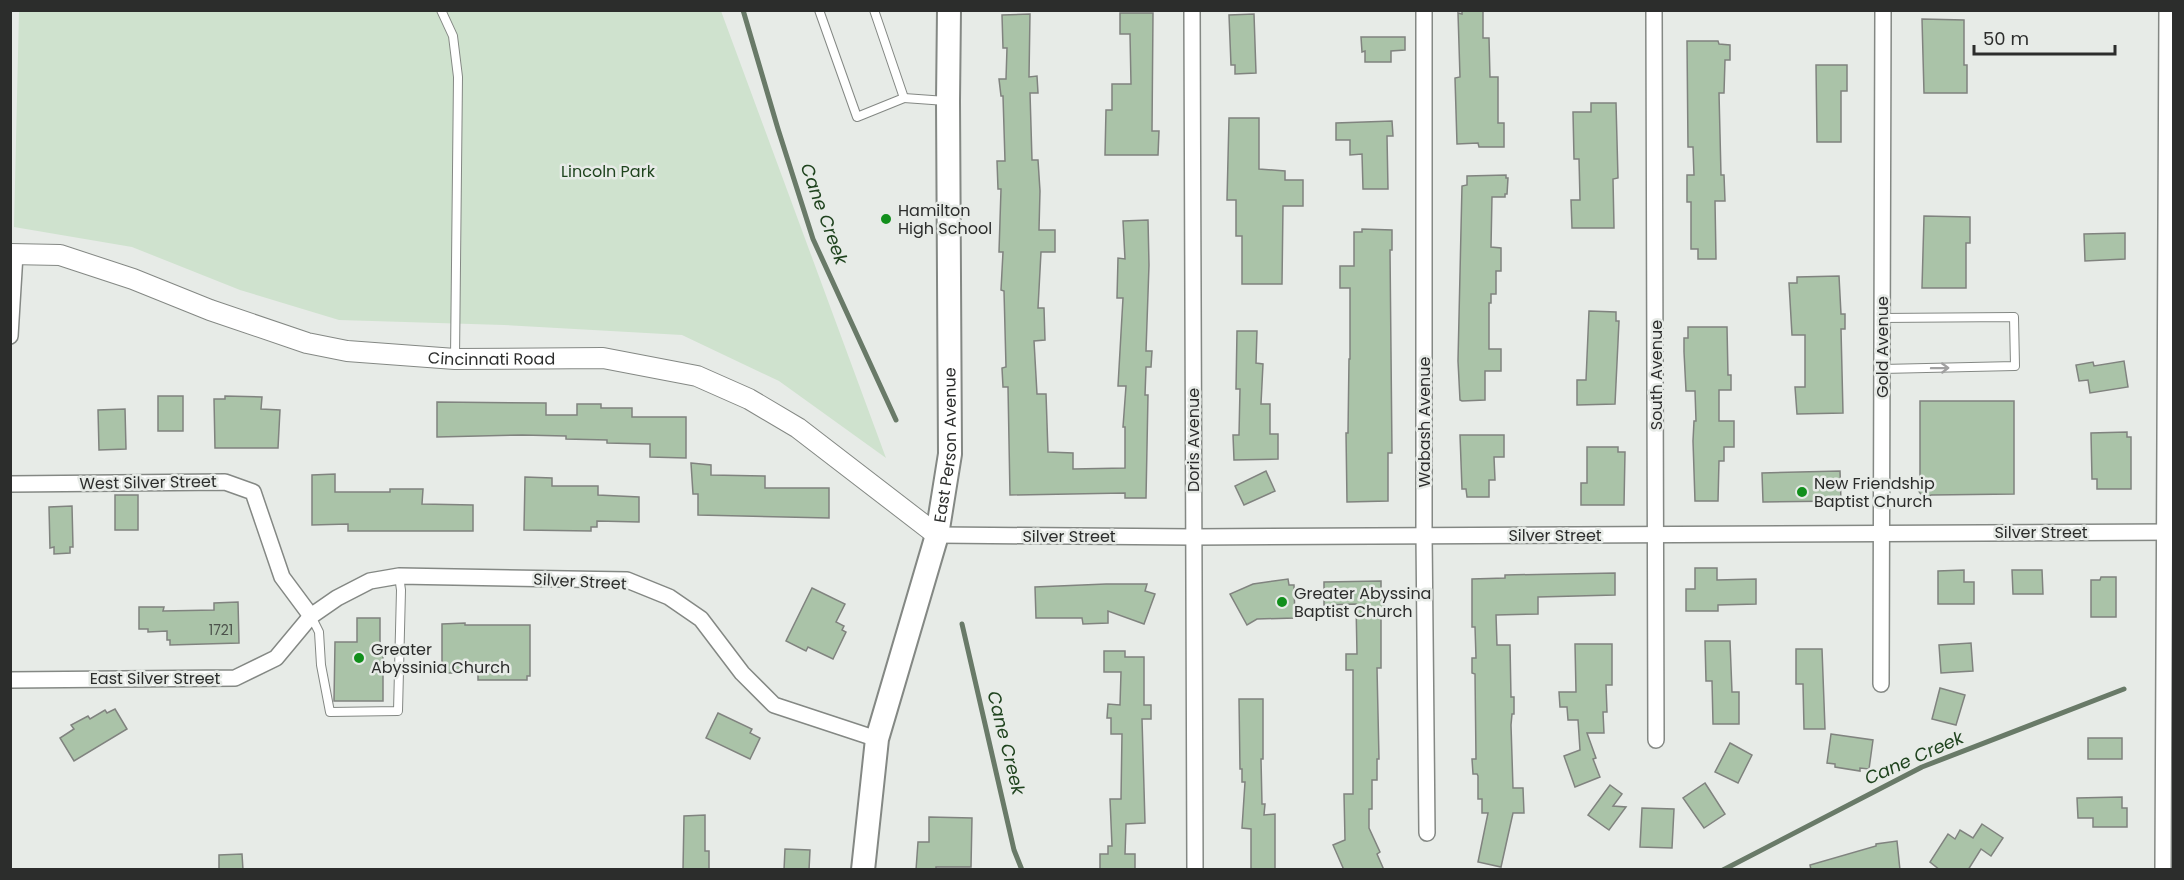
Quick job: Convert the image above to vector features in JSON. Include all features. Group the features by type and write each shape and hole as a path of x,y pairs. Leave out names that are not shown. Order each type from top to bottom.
{"main road":[{"name":"East Person Avenue","path":"863,870 877,739 937,535 950,454 948,101 950,10"}],"street":[{"name":"Doris Avenue","path":"1192,10 1195,870"},
{"name":"Wabash Avenue","path":"1424,10 1426,833"},
{"name":"South Avenue","path":"1654,10 1656,740"},
{"name":"Gold Avenue","path":"1881,684 1883,10"},
{"path":"2163,870 2168,764 2170,532 2167,10"},
{"name":"Cincinnati Road","path":"13,254 60,255 133,279 210,310 307,343 366,353 455,359 603,358 697,376 749,399 798,428 937,535"},
{"path":"10,336 13,254"},
{"name":"West Silver Street","path":"10,484 225,482 253,492 282,577 311,616"},
{"name":"Silver Street","path":"937,535 1193,537 2170,532"},
{"name":"Silver Street","path":"311,616 337,598 370,581 399,576 627,580 669,597 701,619 742,673 774,705 877,739"},
{"name":"East Silver Street","path":"10,680 235,678 276,658 311,616"}],"lane":[{"path":"441,10 453,36 458,77 455,359"},
{"path":"819,10 856,117 904,98 948,101"},
{"path":"874,10 904,98"},
{"path":"1881,318 2014,317 2015,366 1882,369"},
{"path":"311,616 319,632 321,665 330,712 398,711 401,590 399,576"}],"green space":[{"name":"Lincoln Park","path":"19,11 721,11 886,458 779,381 682,335 504,325 339,320 240,290 132,247 14,227"}],"building":[{"path":"1462,10 1483,10 1483,38 1489,38 1490,77 1498,77 1498,123 1504,123 1504,147 1479,147 1478,143 1457,144 1455,78 1460,77 1458,13 1462,14"},
{"path":"1120,13 1153,13 1152,131 1159,131 1158,155 1105,155 1106,110 1112,110 1112,84 1131,84 1130,34 1120,34"},
{"path":"1030,14 1029,77 1037,76 1038,93 1030,93 1032,160 1038,160 1039,230 1055,230 1055,252 1041,252 1038,308 1044,308 1045,340 1034,341 1037,394 1046,394 1048,452 1073,453 1073,469 1125,468 1125,427 1123,427 1126,386 1118,386 1123,298 1117,298 1118,258 1125,259 1123,221 1148,220 1146,351 1152,351 1151,367 1146,367 1145,395 1148,395 1146,498 1125,498 1125,493 1010,495 1008,387 1003,387 1002,368 1006,367 1004,291 1001,290 1003,252 999,252 1001,189 998,189 997,161 1005,161 1003,96 1001,96 999,79 1006,79 1007,48 1003,48 1002,15"},
{"path":"1254,14 1256,73 1235,74 1235,65 1231,65 1229,15"},
{"path":"1922,19 1964,20 1964,65 1967,65 1967,93 1924,93"},
{"path":"1361,37 1405,37 1405,50 1391,51 1391,62 1365,62"},
{"path":"1687,41 1718,41 1719,44 1730,45 1730,60 1725,60 1724,93 1719,93 1721,175 1724,175 1725,201 1715,201 1716,259 1698,259 1698,249 1691,249 1691,202 1687,202 1687,175 1694,175 1693,147 1688,147"},
{"path":"1816,65 1847,65 1847,91 1841,91 1841,142 1817,142"},
{"path":"1591,103 1616,103 1618,178 1613,179 1614,228 1572,228 1571,200 1580,200 1579,159 1574,159 1573,112 1591,112"},
{"path":"1229,118 1259,118 1259,169 1285,171 1285,180 1303,180 1303,206 1283,206 1282,284 1242,284 1242,236 1236,236 1236,200 1227,200"},
{"path":"1392,121 1393,136 1387,136 1388,189 1363,189 1362,154 1350,155 1350,140 1336,140 1336,123"},
{"path":"1506,175 1508,178 1507,194 1505,197 1492,197 1491,247 1501,248 1501,271 1496,271 1496,294 1491,294 1491,303 1489,303 1489,349 1501,349 1501,371 1485,371 1485,400 1462,401 1460,400 1458,361 1462,186 1467,185 1467,176"},
{"path":"1924,216 1970,217 1970,243 1966,243 1966,288 1922,288"},
{"path":"1362,229 1392,230 1392,250 1390,250 1392,453 1388,453 1388,501 1347,502 1346,433 1348,433 1350,288 1340,288 1340,266 1354,266 1354,232 1362,232"},
{"path":"2125,233 2125,259 2085,261 2084,234"},
{"path":"1839,276 1841,314 1845,314 1845,329 1841,329 1843,413 1797,414 1795,387 1805,387 1805,335 1792,335 1789,283 1797,283 1797,277"},
{"path":"1589,311 1616,312 1616,321 1619,321 1615,404 1577,405 1577,380 1586,380"},
{"path":"1688,327 1727,327 1728,375 1731,375 1731,390 1719,390 1719,421 1734,421 1734,447 1724,447 1724,461 1719,461 1718,501 1695,501 1693,441 1694,421 1696,421 1695,391 1686,391 1684,352 1684,338 1688,338"},
{"path":"1237,331 1257,331 1256,363 1263,364 1261,404 1270,404 1270,434 1278,434 1278,459 1234,460 1233,435 1239,435 1240,389 1236,389"},
{"path":"2124,361 2128,387 2090,393 2088,380 2079,381 2076,365 2093,362 2094,366"},
{"path":"158,396 183,396 183,431 158,431"},
{"path":"225,396 262,397 261,409 280,410 278,448 215,448 214,399 225,399"},
{"path":"1920,401 2014,401 2014,494 1931,495 1927,499 1920,493 1916,487 1920,483"},
{"path":"437,402 546,403 546,415 577,415 577,404 601,404 601,408 632,408 632,417 686,417 686,458 650,457 650,444 607,443 607,440 566,439 566,436 437,437"},
{"path":"125,409 126,449 99,450 98,410"},
{"path":"2127,432 2127,437 2131,437 2131,489 2097,489 2097,479 2092,479 2091,433"},
{"path":"1460,435 1504,435 1504,457 1494,457 1495,480 1489,480 1489,497 1467,497 1466,489 1462,489"},
{"path":"1587,447 1618,447 1618,452 1625,452 1624,505 1581,505 1581,483 1587,483"},
{"path":"691,463 711,465 711,475 765,476 765,488 829,488 829,518 698,515 698,494 693,494"},
{"path":"1266,471 1275,491 1244,505 1235,486"},
{"name":"New Friendship Baptist Church","path":"1840,471 1841,501 1763,502 1762,473"},
{"path":"335,474 335,492 390,492 390,489 423,489 422,504 473,505 473,531 348,531 348,524 312,525 312,475"},
{"path":"525,477 552,478 552,486 598,486 598,495 639,497 639,522 597,521 597,527 591,527 591,531 524,530"},
{"path":"115,495 138,495 138,530 115,530"},
{"path":"72,506 73,547 70,547 70,553 54,554 54,547 50,548 49,507"},
{"path":"1695,568 1717,568 1717,580 1756,579 1756,604 1718,605 1718,611 1686,611 1686,589 1695,589"},
{"path":"1964,570 1964,582 1974,582 1974,604 1938,604 1938,571"},
{"path":"2012,570 2042,570 2043,594 2013,594"},
{"path":"1615,573 1615,595 1538,597 1538,614 1496,615 1497,645 1510,645 1511,697 1514,697 1514,714 1512,714 1511,725 1513,788 1523,788 1524,813 1513,813 1501,867 1478,862 1488,813 1482,813 1482,799 1478,799 1478,776 1473,774 1472,759 1476,759 1475,674 1472,673 1472,658 1476,658 1475,627 1472,627 1472,579 1505,578 1505,575"},
{"path":"2101,577 2116,577 2116,617 2091,617 2091,580 2100,580"},
{"path":"1288,579 1289,585 1294,585 1295,618 1257,619 1247,625 1230,594 1253,584"},
{"path":"1381,581 1384,616 1381,616 1381,668 1377,668 1379,759 1377,759 1377,780 1372,780 1372,809 1369,809 1369,828 1380,852 1377,854 1384,870 1344,870 1333,845 1345,840 1344,794 1353,794 1353,670 1346,670 1346,654 1357,654 1356,604 1324,605 1324,582"},
{"path":"1147,584 1145,591 1155,594 1144,624 1108,611 1108,623 1083,624 1082,618 1036,618 1035,587"},
{"path":"812,588 845,604 836,622 844,626 842,630 846,632 833,659 808,647 806,651 786,641"},
{"path":"238,602 239,643 170,645 170,640 167,640 167,631 148,632 148,629 139,629 139,607 164,607 163,611 214,610 214,603"},
{"name":"Greater Abyssinia Church","path":"357,618 380,618 383,701 334,701 335,642 357,642"},
{"path":"465,623 465,625 530,625 530,676 527,676 527,680 478,680 478,673 442,673 442,624"},
{"path":"1705,641 1730,641 1732,692 1739,692 1739,724 1713,724 1712,681 1706,681"},
{"path":"1971,643 1973,671 1941,673 1939,645"},
{"path":"1575,644 1612,644 1612,685 1606,685 1607,712 1603,712 1604,733 1587,733 1600,777 1575,787 1564,756 1580,750 1578,720 1568,720 1567,707 1560,707 1559,692 1576,692"},
{"path":"1796,649 1822,649 1825,729 1804,729 1803,684 1796,684"},
{"path":"1104,651 1125,651 1125,657 1144,657 1144,705 1151,705 1151,719 1142,719 1145,823 1126,824 1125,854 1135,854 1135,870 1100,870 1100,854 1108,854 1108,846 1112,846 1110,799 1121,799 1122,734 1111,734 1111,718 1107,718 1108,704 1120,705 1121,672 1104,672"},
{"path":"1940,688 1965,695 1956,725 1932,719"},
{"path":"1239,699 1263,699 1262,804 1265,804 1264,815 1275,814 1275,870 1251,870 1251,829 1242,828 1245,782 1242,782 1242,769 1240,769"},
{"path":"115,709 127,729 74,761 60,738 74,729 71,725 88,716 90,719 105,710 107,713"},
{"path":"718,713 752,729 750,733 760,738 750,759 706,738"},
{"path":"1831,734 1873,740 1869,769 1860,768 1860,771 1835,767 1835,764 1827,763"},
{"path":"2088,738 2122,738 2122,759 2088,759"},
{"path":"1730,743 1752,755 1738,783 1715,772"},
{"path":"1705,783 1725,814 1704,828 1683,798"},
{"path":"1610,785 1622,794 1613,806 1626,807 1609,830 1588,815"},
{"path":"2122,797 2122,808 2127,808 2127,827 2093,827 2093,818 2078,818 2077,798"},
{"path":"1642,808 1674,809 1672,848 1640,847"},
{"path":"705,815 705,851 709,851 709,870 683,870 684,816"},
{"path":"929,817 972,818 971,867 936,867 936,870 916,870 918,842 929,842"},
{"path":"1982,824 2003,838 1991,856 1981,849 1968,870 1940,870 1930,862 1948,834 1955,839 1960,830 1973,838"},
{"path":"1897,841 1900,870 1811,870 1810,865 1876,846 1876,844"},
{"path":"785,849 810,850 809,870 784,870"},
{"path":"242,854 243,870 219,870 219,855"}],"waterway":[{"name":"Cane Creek","path":"743,10 813,239 896,420"},
{"name":"Cane Creek","path":"962,624 1014,850 1022,870"},
{"name":"Cane Creek","path":"1723,870 1922,767 2124,689"}],"place":[{"name":"Hamilton High School","path":"886,219"},
{"name":"New Friendship Baptist Church","path":"1802,492"},
{"name":"Greater Abyssina Baptist Church","path":"1282,602"},
{"name":"Greater Abyssinia Church","path":"359,658"}]}
